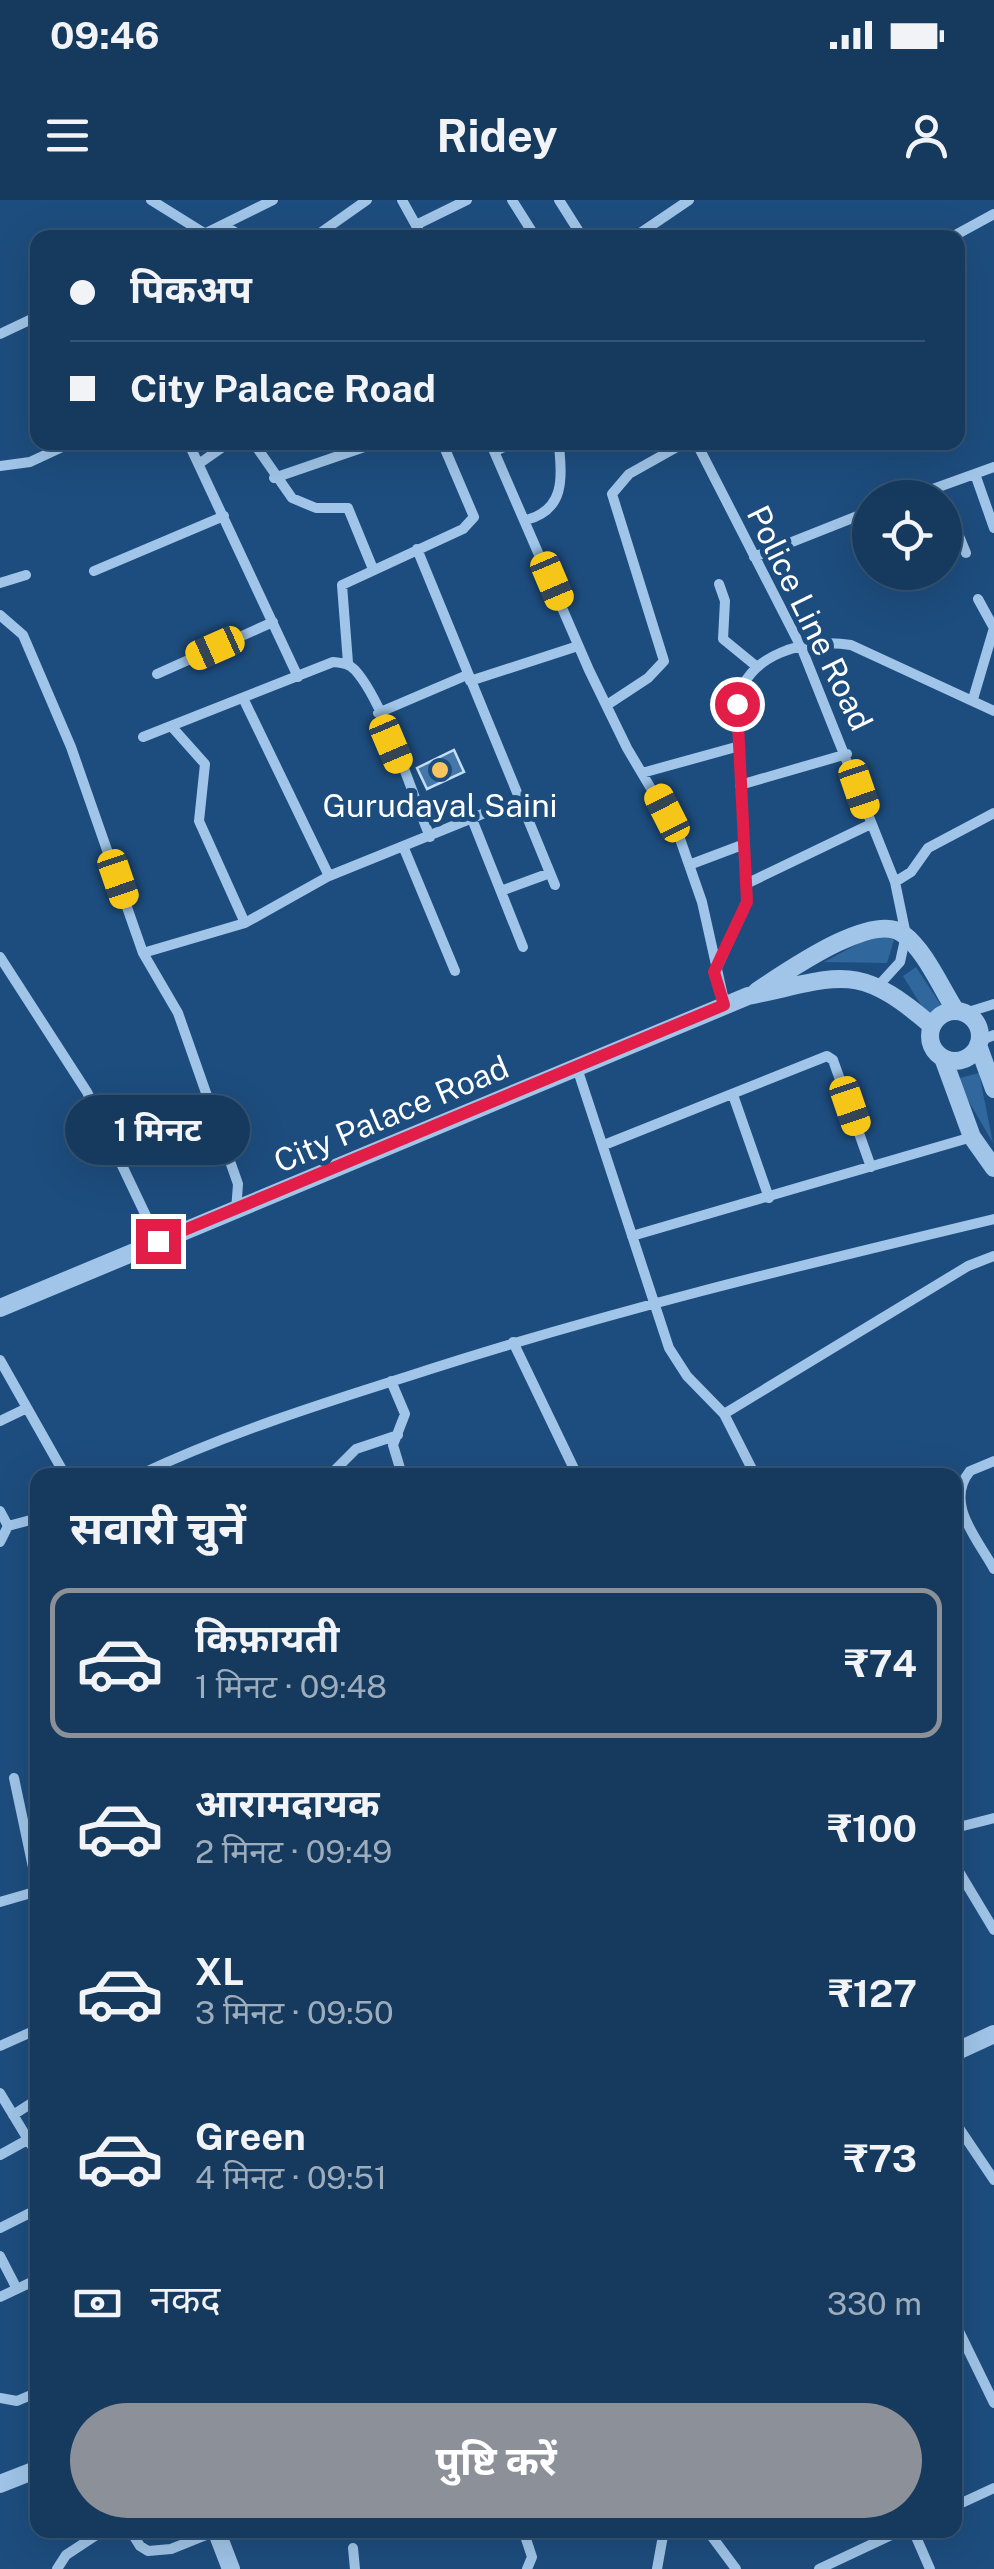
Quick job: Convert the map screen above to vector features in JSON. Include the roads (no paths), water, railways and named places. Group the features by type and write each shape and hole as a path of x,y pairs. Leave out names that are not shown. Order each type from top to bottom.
{"street":[{"path":"151,200 193,230"},
{"path":"242,200 247,213"},
{"path":"212,230 273,200"},
{"path":"325,230 367,200"},
{"path":"402,200 419,230"},
{"path":"416,225 466,200"},
{"path":"512,200 531,230"},
{"path":"559,200 578,230"},
{"path":"645,230 689,200"},
{"path":"965,230 994,214"},
{"path":"224,225 232,230"},
{"path":"0,334 30,320"},
{"path":"0,466 30,462 56,450"},
{"path":"192,450 298,677"},
{"path":"200,464 219,450"},
{"path":"258,450 274,478 303,505 348,508 372,569"},
{"path":"274,478 356,450"},
{"path":"348,664 342,585 464,529 474,518 445,450"},
{"path":"494,450 578,646 642,774 655,789 689,865 702,902 724,1005"},
{"path":"526,520 542,516 556,503 562,474 558,450"},
{"path":"606,705 648,678 664,661 612,494 629,474 672,450"},
{"name":"Police Line Road","path":"700,450 802,648 847,754 894,882 906,936"},
{"path":"962,483 994,468"},
{"path":"976,474 994,528"},
{"path":"94,572 224,516"},
{"path":"754,557 852,518"},
{"path":"962,544 966,553"},
{"path":"416,549 554,885"},
{"path":"0,583 26,575"},
{"path":"719,584 725,601 724,639 756,666"},
{"path":"973,699 994,628 978,600"},
{"path":"0,616 23,635 71,746 144,954 178,1012 238,1184 236,1211"},
{"path":"157,674 273,622"},
{"path":"714,972 744,915 746,884 736,747 739,692 756,666 768,657 802,648 852,645 994,711"},
{"path":"378,713 468,678 578,646"},
{"path":"143,737 333,662 348,664 357,672 378,713 430,838"},
{"path":"243,698 330,876"},
{"path":"172,727 206,764 198,822 245,923"},
{"path":"642,774 736,747"},
{"path":"740,784 847,754"},
{"path":"144,954 245,923 330,876 518,800"},
{"path":"894,882 911,872 935,843 994,813"},
{"path":"472,818 523,948"},
{"path":"746,884 871,824"},
{"path":"689,865 742,845"},
{"path":"403,846 454,972"},
{"path":"501,890 550,873"},
{"name":"City Palace Road","path":"748,996 826,948 870,930 893,928 906,936"},
{"path":"906,936 900,962 879,985 932,1026"},
{"path":"906,936 961,1012 978,1026 994,1089"},
{"path":"0,957 87,1092 158,1241"},
{"name":"City Palace Road","path":"0,1308 748,996 846,978 879,985"},
{"path":"994,1004 939,1017 932,1026 932,1046 944,1058 972,1138 994,1168"},
{"path":"944,1058 960,1060 984,1040"},
{"path":"604,1145 827,1056 833,1060 871,1167"},
{"path":"577,1068 675,1360 724,1414 751,1468"},
{"path":"733,1095 768,1198"},
{"path":"632,1236 972,1138"},
{"path":"155,1468 244,1430 512,1342 654,1300 994,1218"},
{"path":"724,1414 968,1266 994,1256"},
{"path":"512,1342 575,1468"},
{"path":"0,1360 61,1468"},
{"path":"391,1381 405,1414 394,1445 400,1468"},
{"path":"0,1421 27,1408"},
{"path":"337,1468 356,1449 399,1435"},
{"path":"962,1486 970,1470 994,1461"},
{"path":"962,1510 994,1568"},
{"path":"0,1511 8,1526"},
{"path":"0,1542 8,1526 30,1520"},
{"path":"14,1778 30,1853"},
{"path":"962,1827 993,1820"},
{"path":"962,1877 994,1930"},
{"path":"0,1902 30,1893"},
{"path":"0,2046 30,2034"},
{"path":"962,2049 994,2034"},
{"path":"0,2093 29,2139 0,2155"},
{"path":"13,2114 30,2104"},
{"path":"962,2132 994,2180"},
{"path":"0,2228 30,2213"},
{"path":"0,2256 18,2289"},
{"path":"0,2297 30,2283"},
{"path":"962,2337 994,2403"},
{"path":"0,2398 18,2401 30,2396"},
{"path":"0,2484 30,2473"},
{"path":"962,2503 994,2488"},
{"path":"57,2569 66,2554 91,2538"},
{"path":"135,2538 140,2546 158,2552 195,2538"},
{"path":"219,2538 231,2569"},
{"path":"526,2538 532,2556 527,2569"},
{"path":"657,2569 663,2538"},
{"path":"713,2538 736,2569"},
{"path":"819,2569 885,2538"},
{"path":"916,2538 930,2569"},
{"path":"353,2548 355,2569"}],"place":[{"name":"Gurudayal Saini","path":"440,770"}]}
